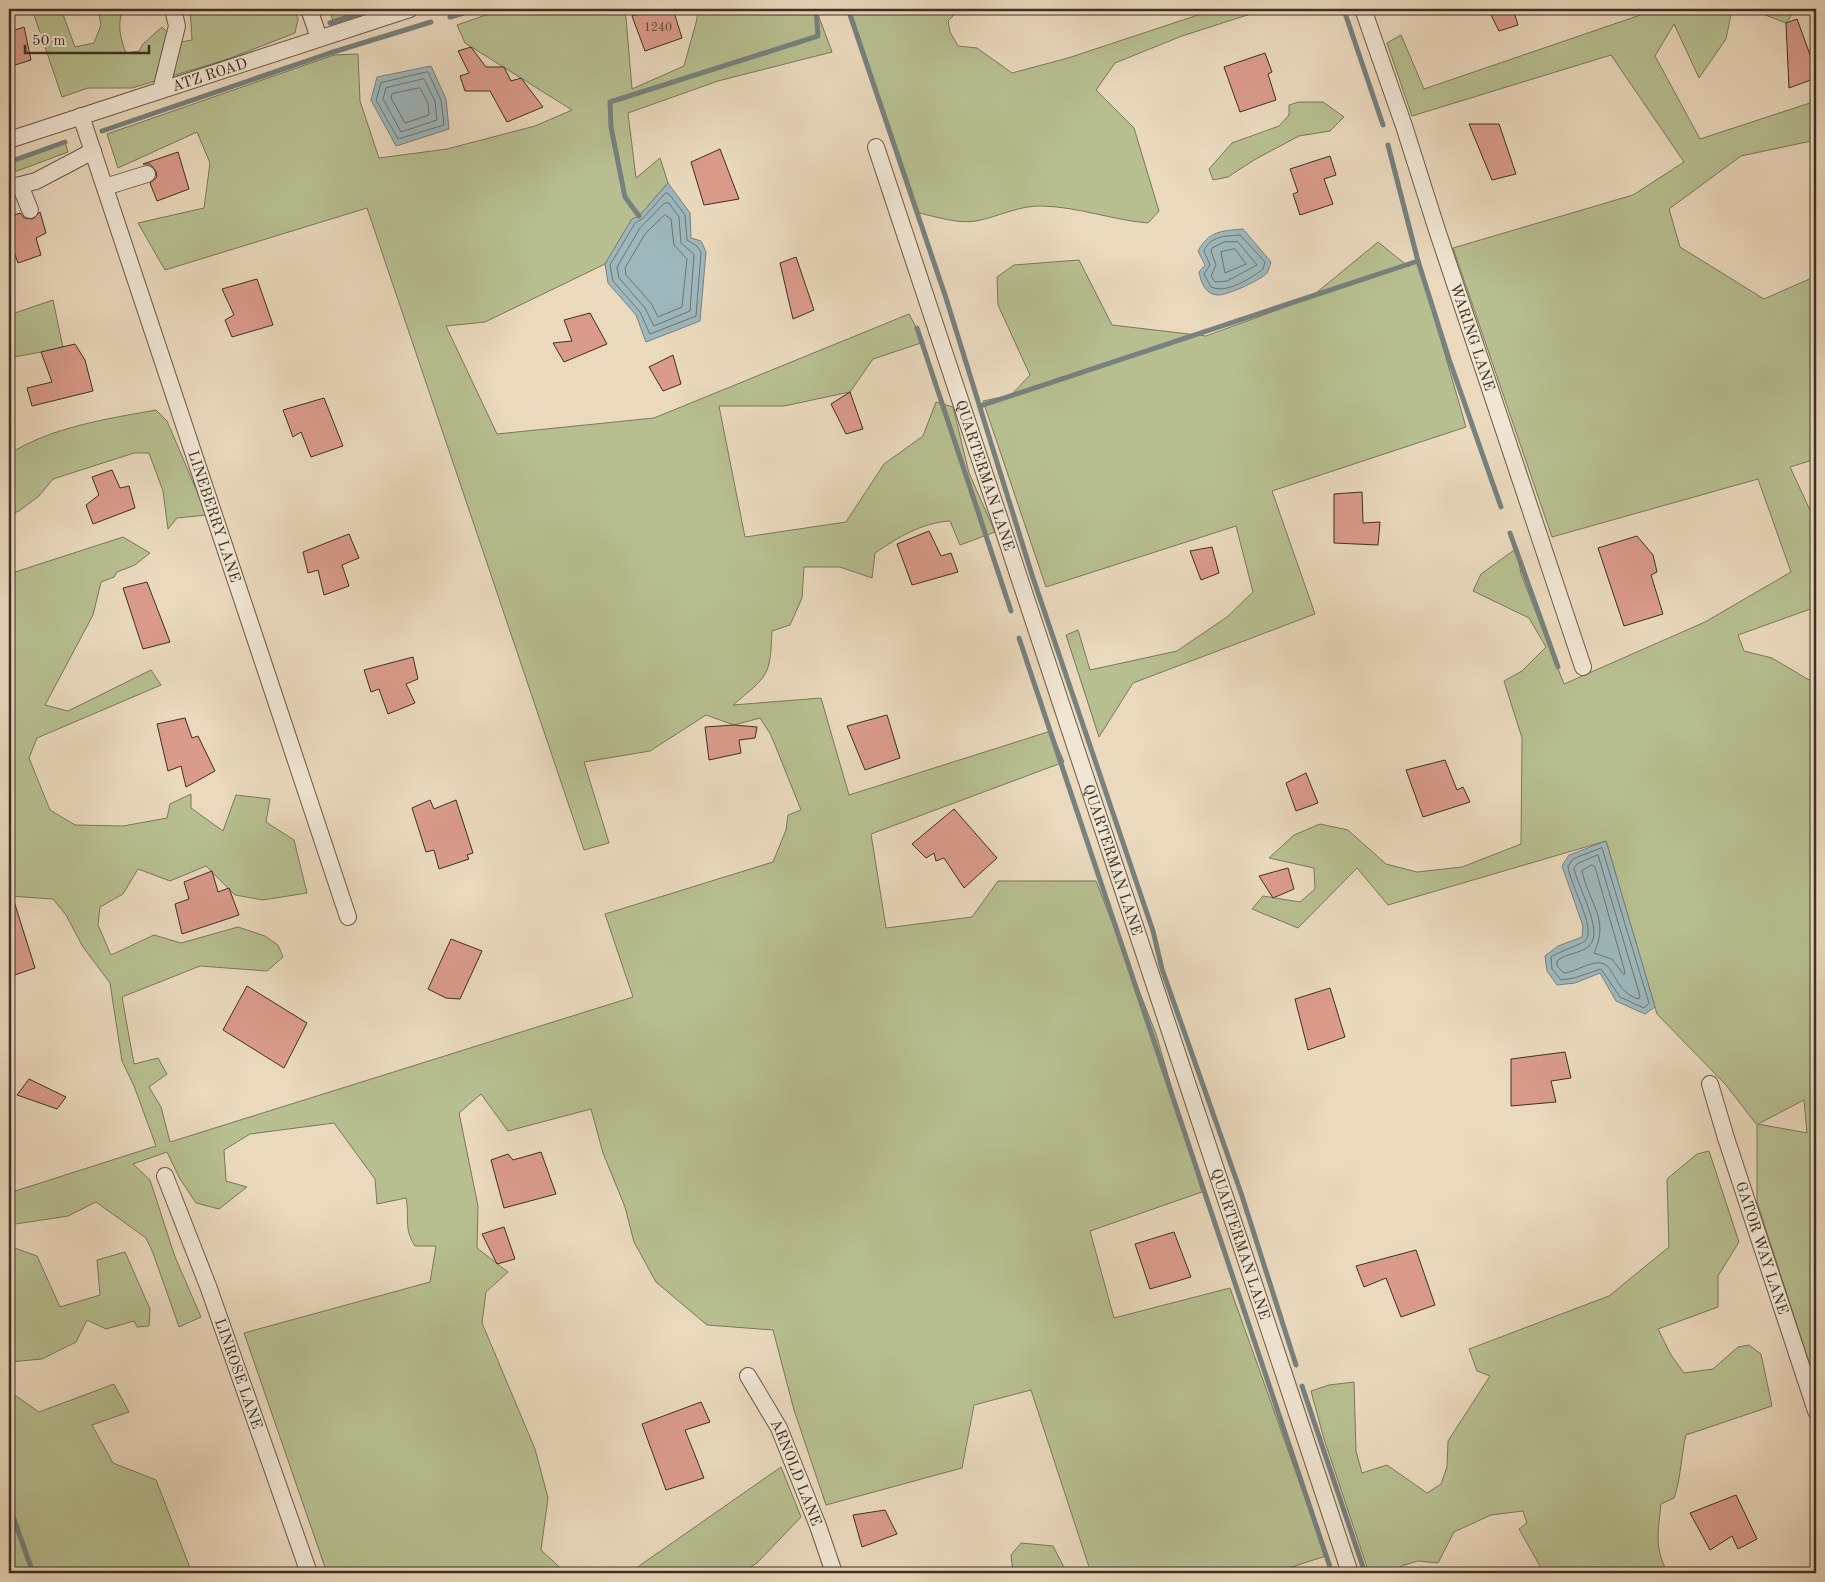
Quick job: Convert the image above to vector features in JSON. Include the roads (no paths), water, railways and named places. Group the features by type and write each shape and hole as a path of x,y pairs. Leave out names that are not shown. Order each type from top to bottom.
{"street":[{"path":"161,90 177,26 173,9"},
{"path":"309,9 319,38"},
{"name":"ATZ ROAD","path":"9,140 410,9"},
{"name":"WARING LANE","path":"1363,9 1404,126 1583,667"},
{"name":"LINEBERRY LANE","path":"81,116 348,917"},
{"name":"QUARTERMAN LANE","path":"876,147 1350,1573"},
{"path":"30,210 15,186 36,181 93,151"},
{"path":"105,187 147,174"},
{"name":"GATOR WAY LANE","path":"1710,1084 1816,1411"},
{"name":"LINROSE LANE","path":"165,1176 208,1286 309,1573"},
{"name":"ARNOLD LANE","path":"748,1376 779,1428 818,1526 834,1573"}],"water":[{"path":"431,66 446,99 449,129 396,146 371,100 377,77"},
{"path":"668,183 690,213 691,238 701,241 706,252 700,321 646,342 636,315 608,283 605,264 632,219 639,216"},
{"path":"1243,229 1271,262 1268,272 1258,280 1221,295 1209,292 1201,280 1199,272 1205,265 1198,251 1207,239 1216,233"},
{"path":"1606,841 1655,1007 1645,1014 1616,1001 1600,973 1575,983 1557,985 1547,971 1545,956 1558,946 1582,937 1583,926 1562,866 1569,855"}],"waterway":[{"path":"330,23 373,9"},
{"path":"450,17 477,9"},
{"path":"639,216 625,197 611,127 610,102 818,36 816,9"},
{"path":"848,9 946,298 1032,575 1153,931 1162,969 1241,1193 1296,1365"},
{"path":"1345,13 1383,125"},
{"path":"102,131 330,53 431,22"},
{"path":"9,162 65,142"},
{"path":"1388,145 1418,261 1449,359 1501,507"},
{"path":"980,406 1418,261"},
{"path":"917,328 1011,611"},
{"path":"1510,533 1558,667"},
{"path":"1019,638 1332,1573"},
{"path":"1302,1386 1365,1573"},
{"path":"9,1505 33,1573"}]}
